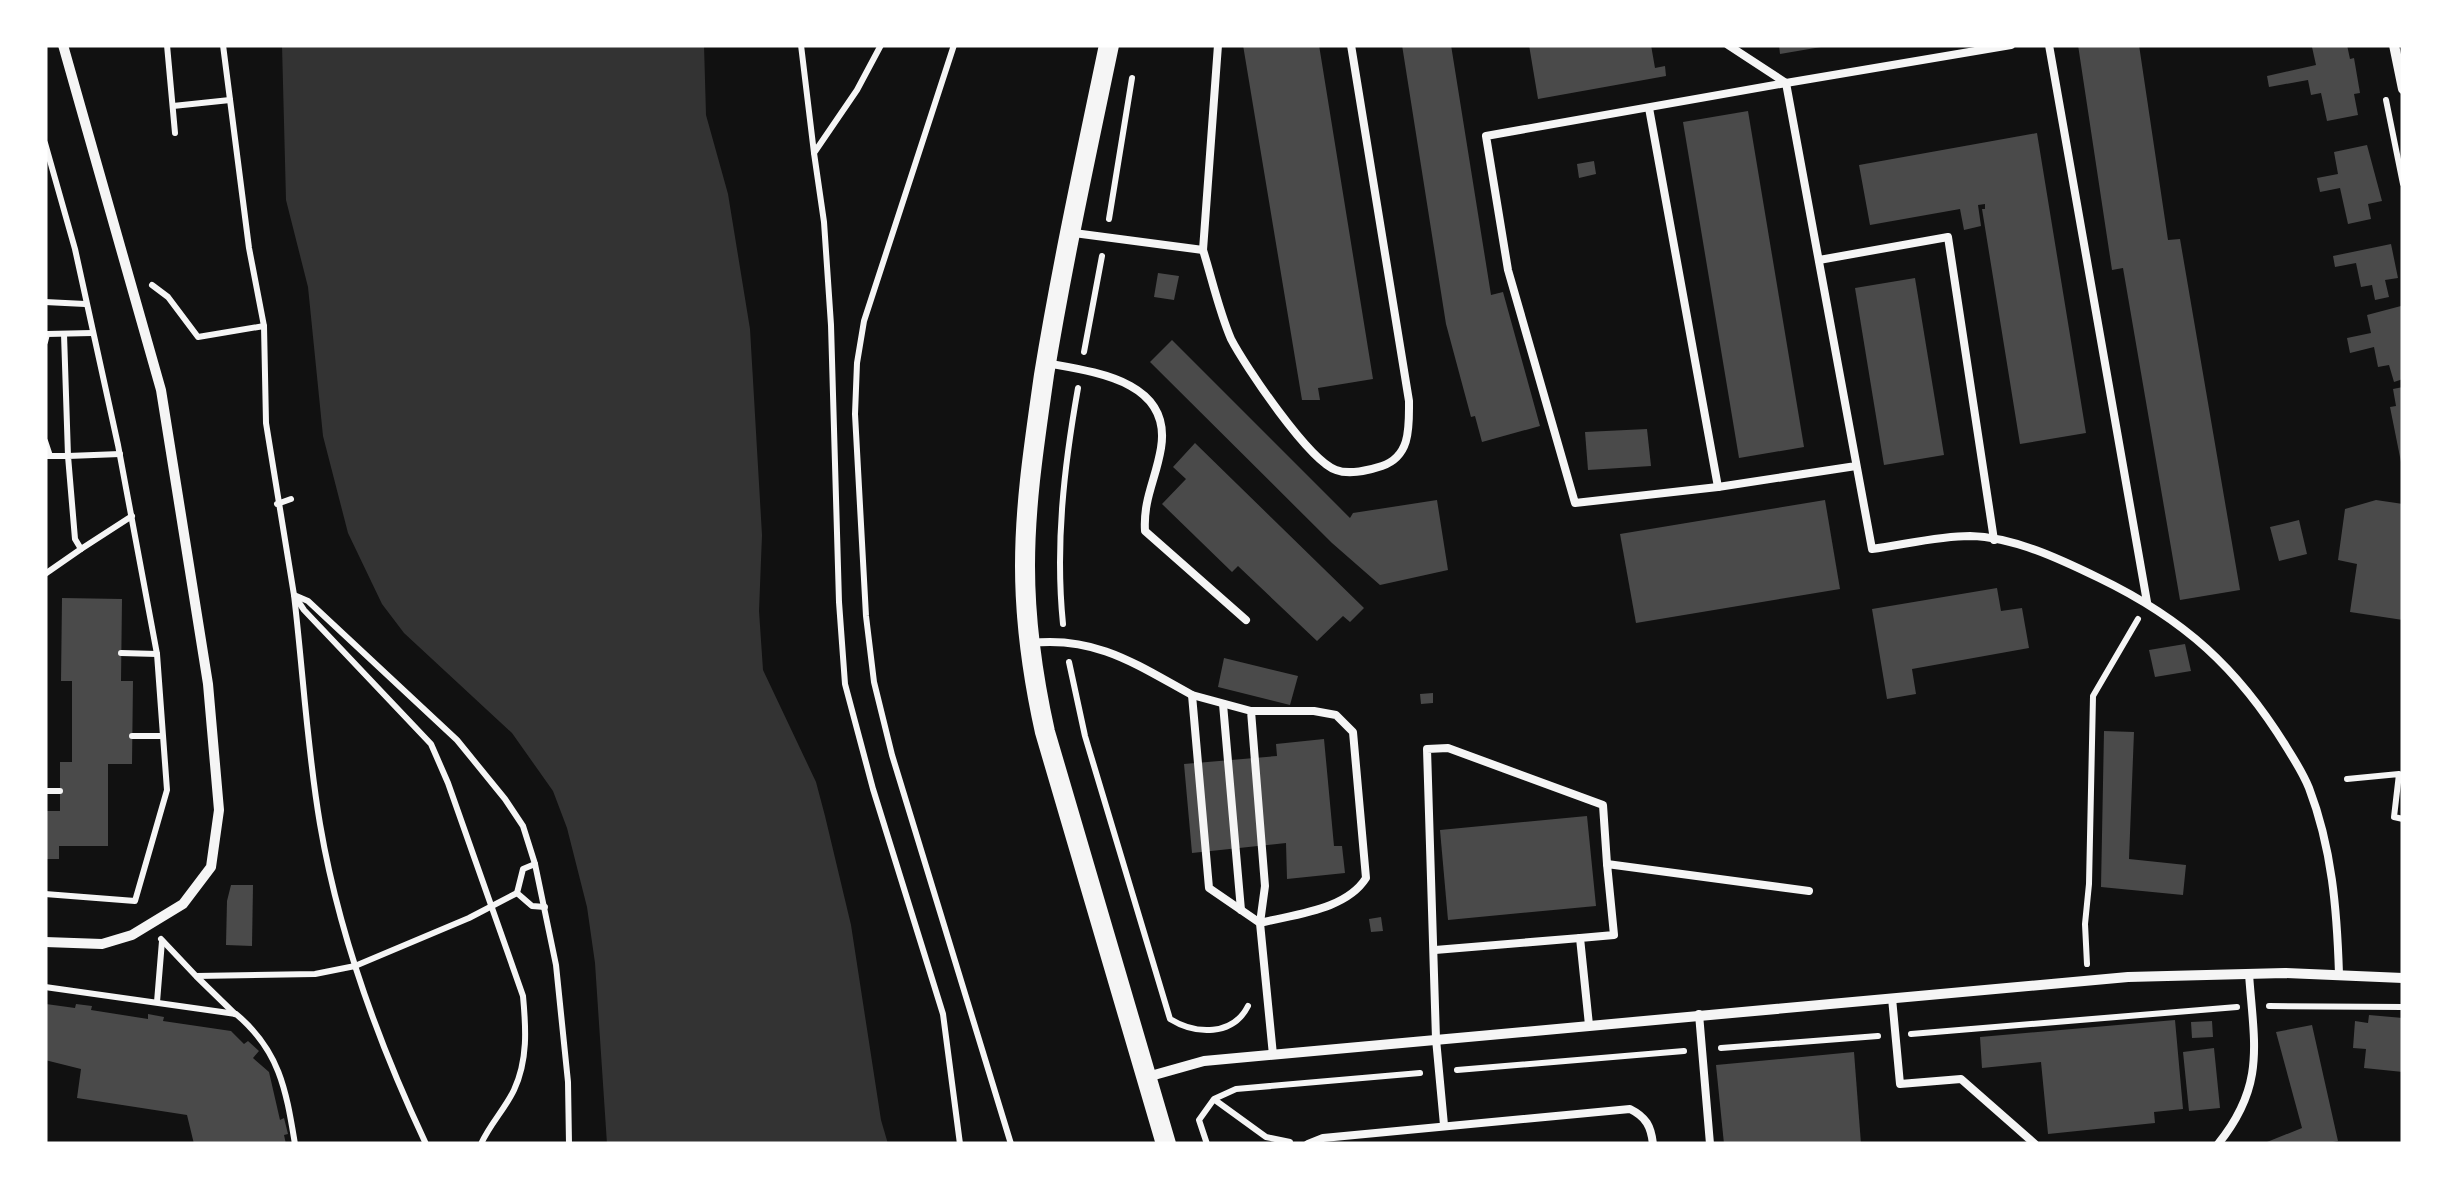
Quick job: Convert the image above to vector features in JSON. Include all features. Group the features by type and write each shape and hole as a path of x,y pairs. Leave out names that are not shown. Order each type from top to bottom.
{"main road":[{"path":"1082,167 1099,45"},
{"path":"1109,45 1046,363 1028,500 1025,566 1030,644 1045,732 1166,1144"}],"street":[{"path":"45,942 102,944 152,926 183,904 211,867 218,832 219,787 208,684 167,424 63,45"},
{"path":"2394,45 2403,89"},
{"path":"1146,1077 1204,1061 2088,980 2249,974 2403,978"}],"lane":[{"path":"1218,45 1202,250 1232,339 1273,404 1314,454 1336,470 1368,470 1394,462 1409,438 1409,401 1351,45"},
{"path":"1728,45 1786,83 1872,550 1969,536 2056,558 2147,603 2240,678 2297,764 2320,822 2332,878 2339,974"},
{"path":"1856,466 1575,503 1508,270 1486,136 2011,45"},
{"path":"2049,45 2147,603"},
{"path":"1649,108 1718,487"},
{"path":"1070,232 1202,250"},
{"path":"1818,260 1948,238 1994,540"},
{"path":"1046,363 1125,383 1151,398 1160,420 1161,446 1144,508 1145,532 1246,620"},
{"path":"1030,644 1065,642 1114,652 1192,695 1251,710 1336,715 1352,732 1366,878 1358,891 1341,900 1260,924"},
{"path":"1192,695 1210,888 1260,924"},
{"path":"1223,704 1241,910"},
{"path":"1251,710 1265,886 1260,924 1272,1055"},
{"path":"1435,950 1614,936 1602,805 1448,748 1427,749 1436,1040 1444,1125"},
{"path":"1608,864 1809,891"},
{"path":"1580,938 1588,1025"},
{"path":"2218,1144 2239,1118 2255,1067 2249,974"},
{"path":"1892,998 1900,1084 1961,1079 2034,1144"},
{"path":"1698,1014 1710,1144"},
{"path":"1308,1144 1323,1138 1630,1108 1644,1116 1652,1131 1653,1144"}],"path":[{"path":"166,45 175,134"},
{"path":"800,45 824,222 845,684 873,789 943,1014 960,1144"},
{"path":"814,153 881,45"},
{"path":"954,45 864,321 855,414 860,524 874,682 892,755 1011,1144"},
{"path":"226,48 249,248 264,326 266,422 294,594 320,828 355,966 378,1033 426,1144"},
{"path":"1134,64 1061,507 1060,586 1065,642 1085,736 1170,1019 1198,1031 1220,1029 1246,1012 1250,996"},
{"path":"2386,96 2403,184"},
{"path":"172,106 230,100"},
{"path":"45,143 75,250 132,516 157,654 168,790 134,901 45,894"},
{"path":"132,287 155,285 194,335 264,326"},
{"path":"45,302 85,304"},
{"path":"45,342 47,334 92,333"},
{"path":"64,334 68,456 75,538 81,550"},
{"path":"45,441 48,456 120,454"},
{"path":"277,504 291,499"},
{"path":"45,574 132,516"},
{"path":"294,594 308,600 456,740 522,826 545,906 562,1026 569,1144"},
{"path":"294,594 304,610 430,744 448,783 489,908 515,970 526,1028 520,1073 514,1092 482,1144"},
{"path":"2088,980 2085,924 2090,884 2093,696 2147,603"},
{"path":"121,654 157,654"},
{"path":"132,736 162,736"},
{"path":"2347,779 2400,774 2394,817 2403,818"},
{"path":"45,791 60,791"},
{"path":"196,976 315,974 355,966 517,893 523,869 535,864"},
{"path":"517,893 532,906 545,906"},
{"path":"152,926 196,976 258,1033 284,1081 295,1144"},
{"path":"157,1002 162,940"},
{"path":"45,986 236,1014"},
{"path":"1207,1144 1199,1120 1214,1099 1236,1089 2251,1006 2403,1006"},
{"path":"1214,1099 1266,1137 1297,1144"}],"shaded area":[{"path":"282,45 704,45 706,115 728,194 750,329 762,535 759,611 763,670 816,782 825,816 851,925 888,1144 607,1144 595,963 587,907 567,828 553,791 512,733 404,633 382,604 348,533 323,436 308,287 286,200"}],"building":[{"path":"1243,45 1319,45 1373,379 1318,388 1320,400 1302,400"},
{"path":"1402,45 1451,45 1491,295 1503,292 1540,426 1482,442 1475,416 1471,417 1446,324"},
{"path":"1529,45 1651,45 1655,68 1665,66 1666,76 1538,99"},
{"path":"1779,45 1821,45 1821,47 1780,54"},
{"path":"2078,45 2139,45 2168,240 2180,239 2240,590 2180,600 2123,268 2112,270"},
{"path":"2347,45 2350,59 2354,58 2360,93 2354,94 2358,115 2327,121 2321,93 2311,95 2308,80 2269,87 2267,76 2316,65 2312,47"},
{"path":"1748,111 1804,447 1739,458 1683,122"},
{"path":"2037,133 2086,433 2020,444 1982,209 1985,204 1978,205 1981,226 1964,230 1960,209 1870,225 1859,165"},
{"path":"2367,145 2382,201 2368,204 2371,219 2348,224 2340,188 2320,192 2317,178 2338,174 2334,152"},
{"path":"1594,161 1596,174 1579,178 1577,164"},
{"path":"2391,244 2398,278 2385,280 2389,297 2375,300 2372,285 2361,287 2356,263 2335,267 2333,256"},
{"path":"1158,273 1179,276 1174,300 1154,297"},
{"path":"1915,278 1944,455 1884,465 1855,288"},
{"path":"2401,306 2403,379 2394,382 2389,365 2378,367 2374,347 2350,353 2347,338 2371,333 2367,315"},
{"path":"1172,340 1350,518 1353,513 1437,500 1448,570 1380,585 1332,543 1150,362"},
{"path":"2403,387 2401,462 2390,407 2396,406 2393,389"},
{"path":"1647,429 1651,466 1588,470 1585,432"},
{"path":"1195,443 1364,608 1350,622 1343,616 1317,641 1238,566 1232,572 1162,504 1186,479 1173,467"},
{"path":"1825,500 1840,589 1636,623 1620,534"},
{"path":"2376,500 2403,504 2403,620 2350,612 2357,564 2338,560 2345,509"},
{"path":"2299,520 2307,554 2279,561 2270,527"},
{"path":"1997,588 2001,611 2022,608 2029,648 1912,669 1916,694 1887,699 1872,609"},
{"path":"62,598 122,599 121,681 133,681 132,764 108,764 108,846 59,846 59,859 45,859 45,811 60,811 60,762 72,762 72,681 61,681"},
{"path":"2185,644 2191,671 2155,677 2149,650"},
{"path":"1224,658 1298,676 1290,705 1218,687"},
{"path":"1433,693 1433,703 1421,704 1420,694"},
{"path":"2104,731 2134,732 2129,859 2186,865 2183,895 2101,887"},
{"path":"1324,739 1334,846 1342,846 1345,873 1287,879 1286,843 1192,853 1184,764 1277,756 1276,744"},
{"path":"1587,816 1596,906 1448,920 1440,830"},
{"path":"231,885 253,885 252,946 226,945"},
{"path":"1381,917 1383,931 1371,932 1369,919"},
{"path":"46,1004 92,1006 91,1010 148,1019 148,1014 164,1017 163,1021 231,1031 244,1044 248,1041 259,1051 253,1058 269,1072 280,1120 284,1118 288,1134 284,1135 286,1144 194,1144 187,1115 77,1098 81,1069 45,1060"},
{"path":"2369,1015 2403,1018 2403,1072 2364,1068 2366,1049 2353,1048 2355,1021 2368,1023"},
{"path":"2175,1020 2183,1109 2154,1112 2155,1123 2048,1134 2041,1062 1982,1068 1980,1037"},
{"path":"2212,1021 2213,1037 2192,1038 2191,1022"},
{"path":"2312,1025 2338,1141 2262,1144 2302,1128 2276,1032"},
{"path":"2214,1048 2220,1108 2189,1111 2183,1052"},
{"path":"1854,1052 1861,1144 1724,1144 1716,1065"}]}
